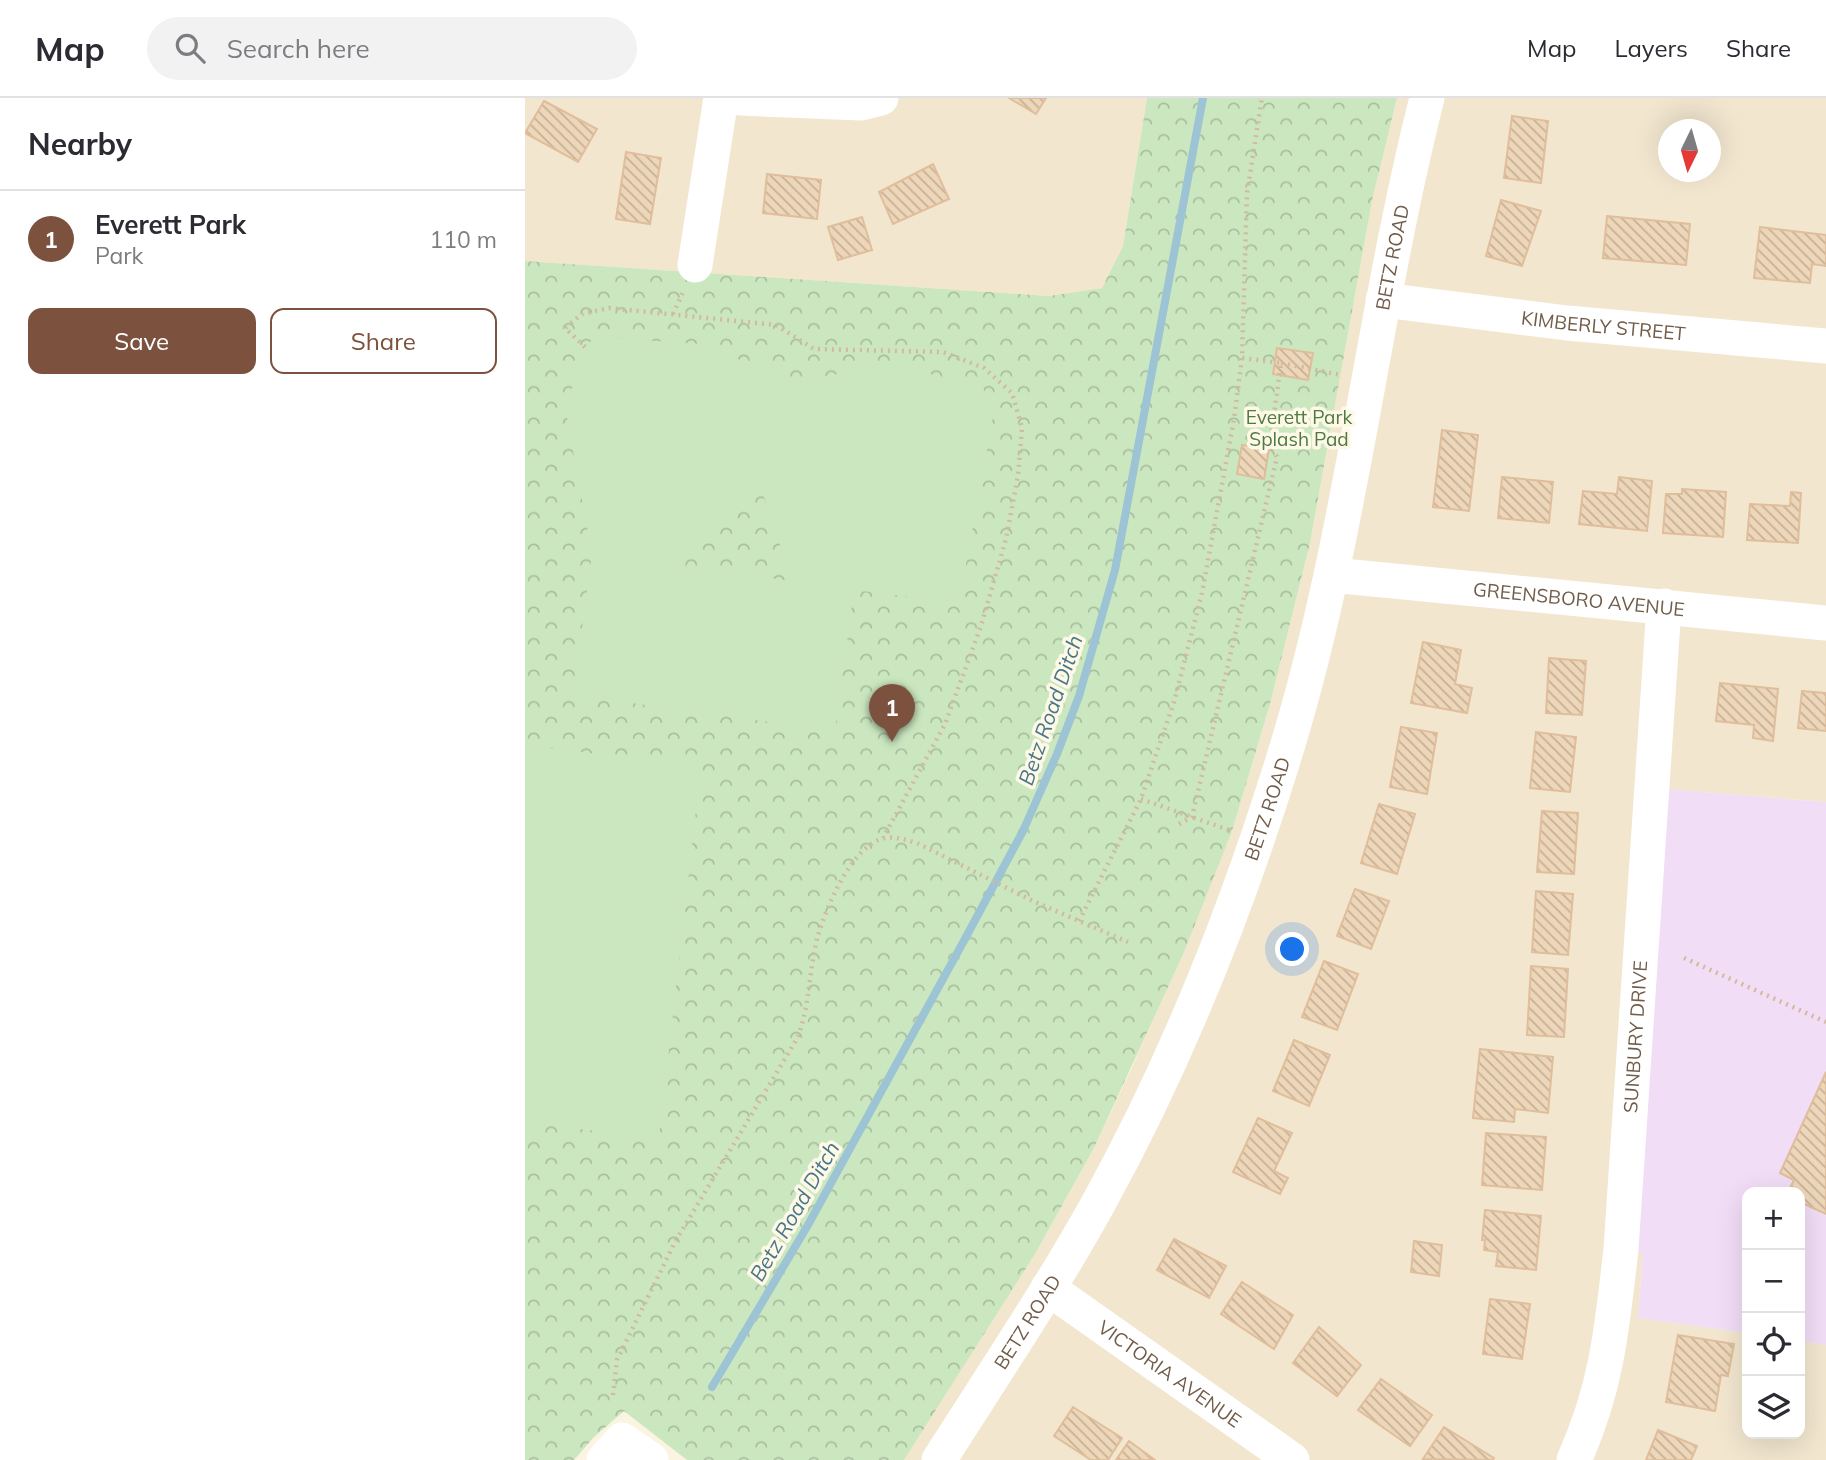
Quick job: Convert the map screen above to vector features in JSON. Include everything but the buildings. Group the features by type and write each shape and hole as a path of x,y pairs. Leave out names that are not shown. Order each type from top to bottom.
{"street":[{"path":"695,265 721,98"},
{"path":"741,98 861,103 881,98"},
{"name":"BETZ ROAD","path":"939,1460 1097,1205 1149,1105 1237,898 1289,742 1332,575 1407,177 1427,98"},
{"name":"KIMBERLY STREET","path":"1383,300 1567,323 1826,346"},
{"name":"GREENSBORO AVENUE","path":"1332,575 1826,623"},
{"name":"SUNBURY DRIVE","path":"1574,1460 1590,1423 1604,1378 1621,1249 1664,606"},
{"name":"VICTORIA AVENUE","path":"1048,1288 1292,1460"},
{"path":"613,1450 651,1460"}],"path":[{"path":"1079,921 1141,799 1174,702 1197,617 1226,471 1242,358 1247,192 1262,98"},
{"path":"585,347 565,328 582,314 609,308 687,315 776,326 814,349 943,352 984,368 1012,393 1023,428 1018,476 1006,539 981,626 945,724 883,838"},
{"path":"1242,358 1341,375"},
{"path":"1179,824 1192,817 1277,457 1270,443 1281,363"},
{"path":"1141,799 1232,831"},
{"path":"613,1395 617,1360 675,1242 798,1037 804,1019 818,937 842,879 856,858 870,845 883,838 898,838 916,844 1035,902 1128,942"},
{"path":"1684,958 1826,1022"}],"shaded area":[{"path":"525,98 1147,98 1123,246 1102,288 1049,296 525,261"},
{"path":"1397,98 1826,98 1826,802 1653,788 1622,1249 1643,1253 1638,1318 1742,1332 1742,1439 1805,1439 1805,1342 1826,1345 1826,1460 904,1460 1035,1254 1094,1148 1132,1068 1232,831 1270,704 1310,543 1372,201"},
{"path":"1652,788 1826,802 1826,1345 1805,1342 1805,1187 1742,1187 1742,1332 1638,1318 1643,1253 1621,1249"}],"green space":[{"name":"Everett Park Splash Pad","path":"1147,98 1397,98 1372,201 1310,543 1270,704 1232,831 1184,952 1094,1148 1035,1254 904,1460 687,1460 624,1411 594,1437 574,1460 525,1460 525,261 1049,296 1102,288 1123,246"},
{"path":"595,337 700,344 793,381 896,365 983,388 994,411 959,603 854,590 835,731 573,695 592,554 567,418 578,354","holes":["762,491 792,581 670,565 670,564"]},
{"path":"529,746 701,766 659,1138 525,1123 525,785"}],"waterway":[{"name":"Betz Road Ditch","path":"712,1387 808,1225 966,937 1023,831 1057,754 1079,696 1115,570 1203,98"}],"place":[{"name":"Everett Park","path":"892,742"}]}
